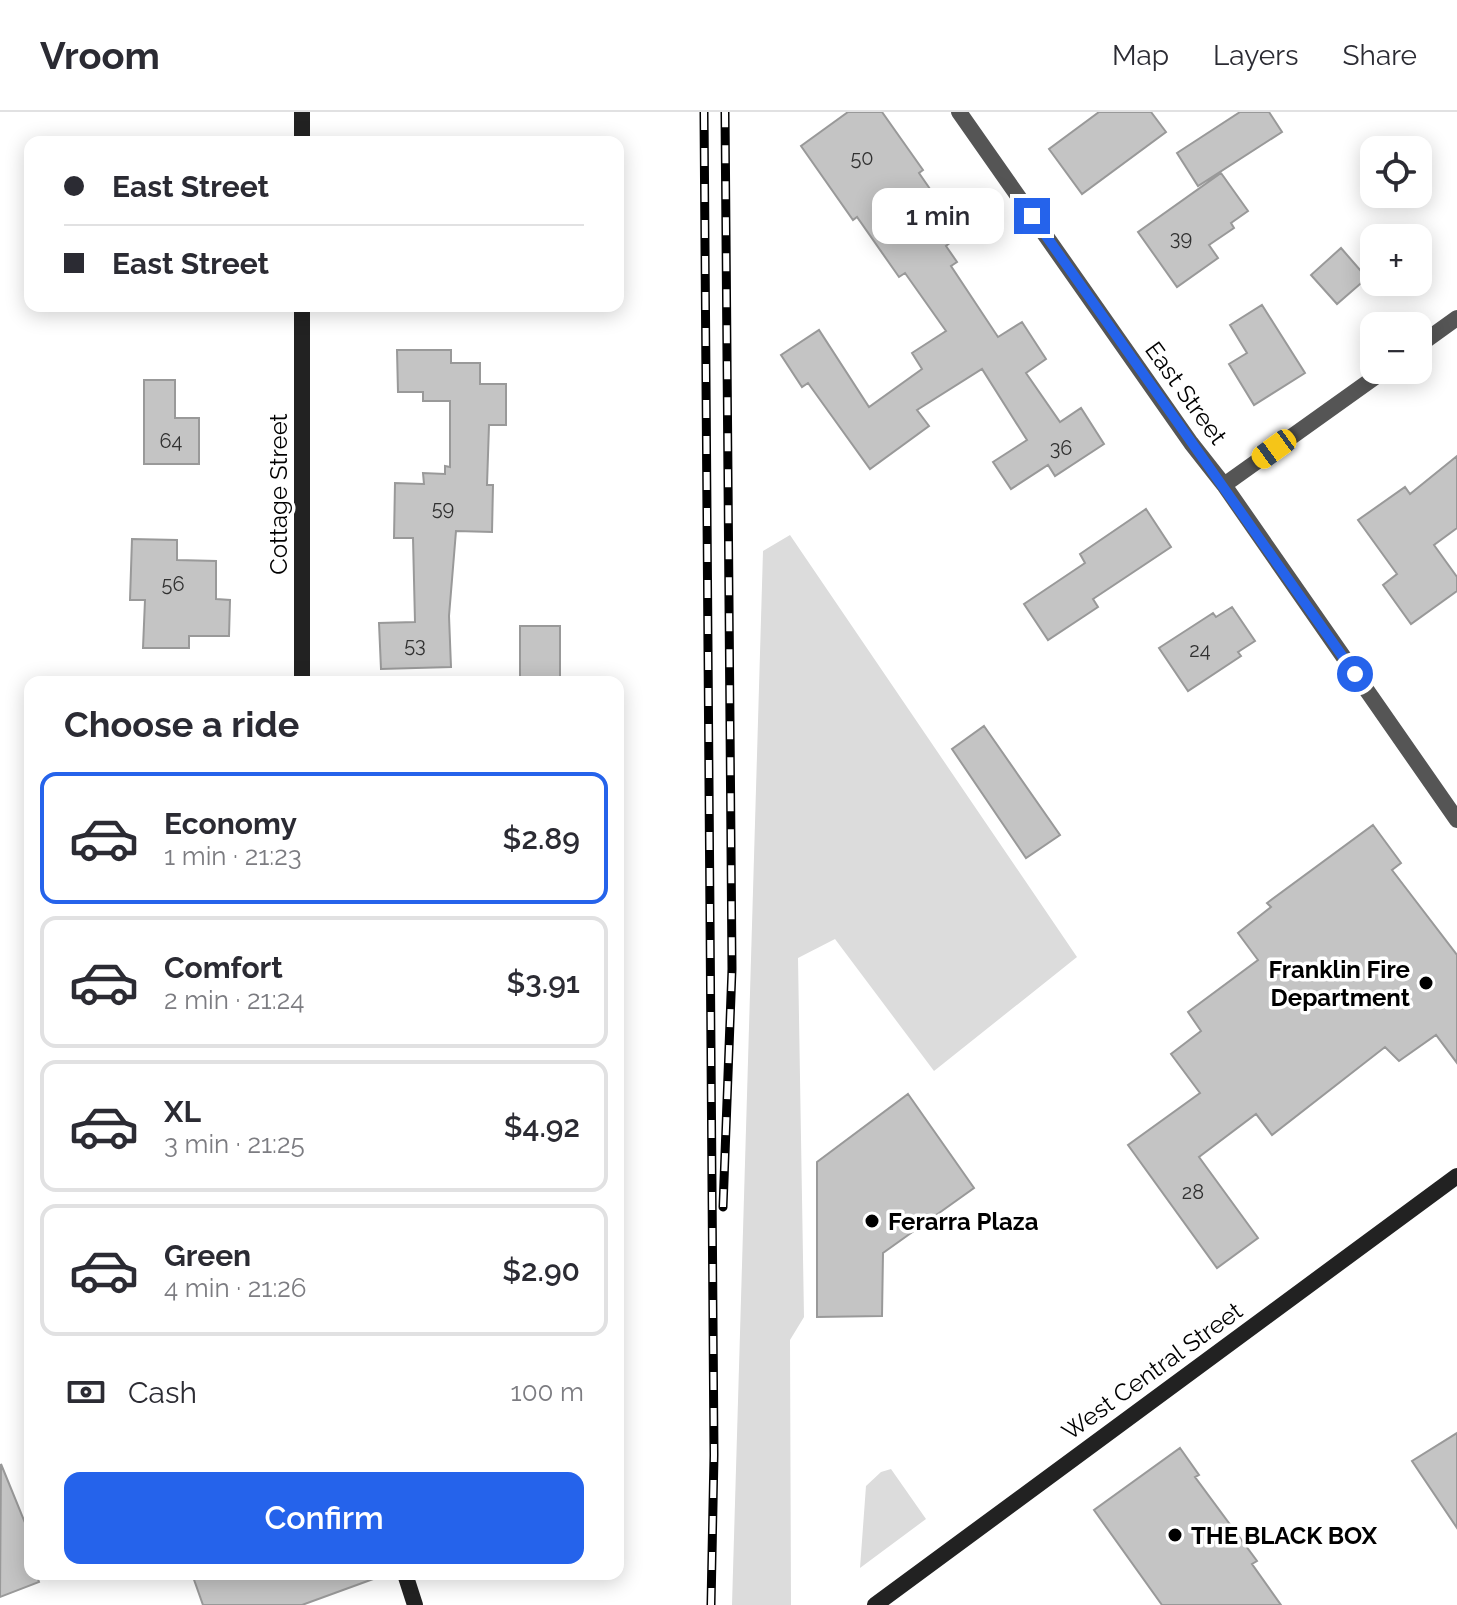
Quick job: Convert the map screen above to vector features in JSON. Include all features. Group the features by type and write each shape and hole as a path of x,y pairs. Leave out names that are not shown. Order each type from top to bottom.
{"main road":[{"path":"302,112 302,136"},
{"name":"Cottage Street","path":"302,312 302,676"},
{"name":"West Central Street","path":"875,1605 1457,1176"},
{"path":"407,1580 415,1605"}],"street":[{"name":"East Street","path":"967,115 1182,431 1224,485 1457,820"},
{"path":"1432,336 1457,318"},
{"path":"1224,485 1365,384"}],"shaded area":[{"path":"790,535 1077,957 934,1071 835,939 798,958 804,1317 790,1340 791,1605 732,1605 763,551"},
{"path":"891,1469 926,1519 860,1568 866,1486 881,1472"}],"building":[{"path":"848,112 882,112 923,170 919,173 950,218 940,225 951,242 946,246 957,262 951,266 998,337 1022,322 1046,359 1026,373 1060,422 1081,408 1104,444 1055,476 1048,465 1011,489 993,462 1027,440 982,369 917,410 929,426 870,469 808,383 802,387 781,355 819,330 869,407 922,369 912,353 946,331 905,273 899,277 857,217 853,220 801,146"},
{"path":"1099,112 1151,112 1166,132 1082,194 1049,149"},
{"path":"1240,112 1269,112 1282,132 1198,186 1177,153"},
{"path":"1221,173 1248,211 1231,223 1234,228 1209,245 1218,258 1177,287 1138,232"},
{"path":"1341,248 1360,270 1360,284 1337,304 1311,275"},
{"path":"1262,305 1305,373 1254,405 1229,364 1247,353 1230,325"},
{"path":"397,350 451,350 451,363 480,363 480,384 506,384 506,425 489,425 487,485 493,485 492,532 456,531 449,616 451,667 381,669 379,623 415,622 413,538 394,538 395,483 424,484 423,473 445,474 445,466 450,467 450,401 423,401 423,392 398,392"},
{"path":"144,380 175,380 175,418 199,418 199,464 144,464"},
{"path":"1457,456 1457,528 1434,545 1457,577 1457,591 1411,624 1383,585 1397,574 1358,520 1405,487 1410,494"},
{"path":"1146,509 1171,547 1093,599 1098,607 1048,640 1024,604 1085,563 1080,554"},
{"path":"132,539 177,540 177,560 216,561 216,599 230,600 229,636 189,636 189,648 143,648 145,600 130,600"},
{"path":"1232,607 1255,641 1238,652 1241,656 1188,691 1159,648 1213,613 1216,617"},
{"path":"520,626 560,626 560,676 520,676"},
{"path":"984,726 1060,835 1026,858 952,749"},
{"path":"1373,825 1401,863 1392,870 1457,955 1457,1063 1436,1035 1399,1061 1385,1047 1272,1135 1256,1114 1199,1157 1258,1238 1217,1268 1128,1145 1200,1093 1171,1054 1201,1031 1188,1012 1258,960 1238,933 1271,907 1267,903"},
{"name":"Ferarra Plaza","path":"908,1094 974,1188 883,1253 882,1316 817,1317 817,1162"},
{"path":"1457,1433 1457,1528 1412,1461"},
{"name":"THE BLACK BOX","path":"1180,1448 1199,1475 1195,1477 1257,1561 1252,1564 1281,1605 1162,1605 1094,1510"},
{"path":"1,1464 24,1520 24,1580 39,1582 0,1597"},
{"path":"194,1580 371,1580 302,1605 203,1605"}],"railway":[{"path":"704,112 714,1455 711,1605"},
{"path":"723,1207 732,969 725,112"}],"place":[{"name":"Franklin Fire Department","path":"1426,983"},
{"name":"Ferarra Plaza","path":"872,1221"},
{"name":"THE BLACK BOX","path":"1175,1535"}],"route":[{"path":"1032,216 1355,674"}]}
